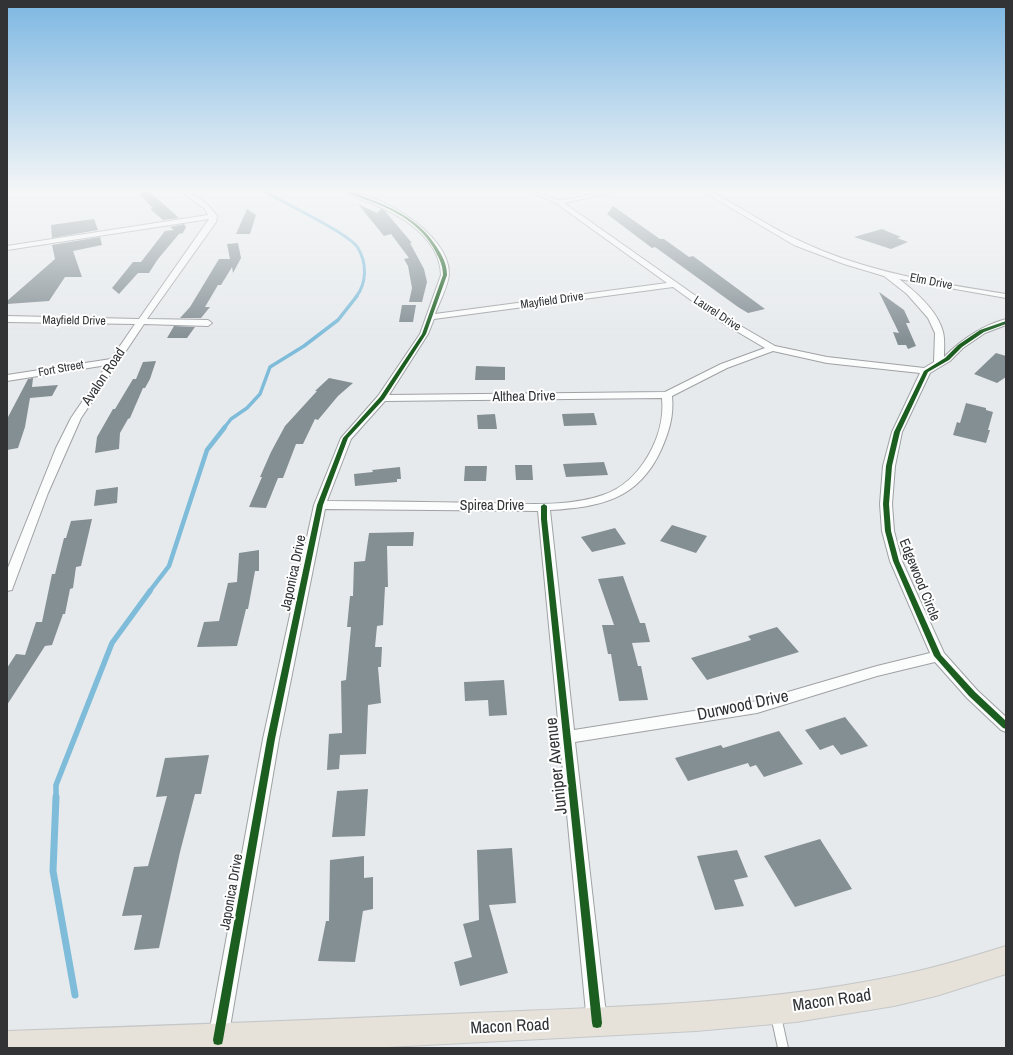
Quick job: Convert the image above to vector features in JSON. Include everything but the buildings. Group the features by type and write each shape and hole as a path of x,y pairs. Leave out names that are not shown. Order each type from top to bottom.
{"main road":[{"name":"Macon Road","path":"7,1046 218,1040 597,1023 774,1009 895,991 943,980 1006,960"}],"street":[{"path":"7,248 51,241"},
{"name":"Avalon Road","path":"7,587 42,493 61,448 76,418 141,322 199,241"},
{"name":"Japonica Drive","path":"218,1040 271,739 320,505 346,438 382,398 424,334 445,275 445,266 432,241"},
{"name":"Laurel Drive","path":"612,241 672,285 724,320 772,348 827,360 926,371"},
{"name":"Elm Drive","path":"794,241 895,279 928,313 938,332 939,364"},
{"name":"Elm Drive","path":"856,265 920,280 1006,296"},
{"name":"Mayfield Drive","path":"431,317 672,285"},
{"name":"Mayfield Drive","path":"7,319 208,323"},
{"path":"926,371 939,364 960,346 982,331 1006,322"},
{"path":"667,395 724,366 772,348"},
{"name":"Fort Street","path":"7,378 115,361"},
{"name":"Edgewood Circle","path":"926,371 897,432 889,466 886,504 888,532 896,561 938,656 972,694 1006,726"},
{"name":"Althea Drive","path":"382,398 667,395"},
{"name":"Spirea Drive","path":"320,505 544,506 586,504 603,500 623,491 634,483 650,461 660,439 668,412 667,395"},
{"name":"Juniper Avenue","path":"544,506 544,519 597,1023"},
{"name":"Durwood Drive","path":"568,737 757,707 877,671 938,656"}],"lane":[{"path":"774,1009 783,1048"}],"waterway":[{"path":"351,241 358,248 364,266 364,279 360,291 356,297"},
{"path":"224,428 231,419 247,408 260,394 270,367 304,346 338,320 357,296"},
{"path":"149,592 169,566 207,450 225,427"},
{"path":"56,797 56,785 112,643 150,591"},
{"path":"56,797 53,871 75,995"}],"cycle path":[{"path":"218,1040 271,739 320,505 346,438 382,398 424,334 445,275 442,260 431,241"},
{"path":"1006,322 982,331 960,346 947,359 926,371 897,432 889,466 886,504 888,531 896,561 938,656 972,694 1006,726"},
{"path":"544,506 544,519 597,1023"}]}
